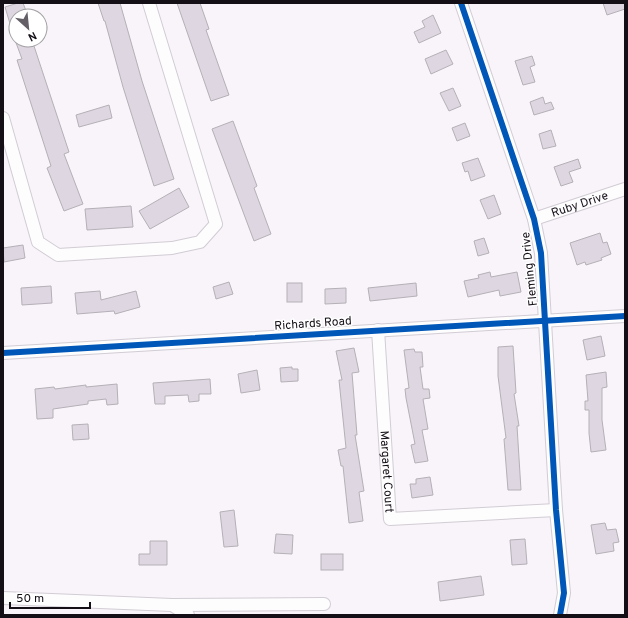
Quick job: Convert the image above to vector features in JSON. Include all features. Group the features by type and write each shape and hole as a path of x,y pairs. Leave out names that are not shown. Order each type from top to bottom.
{"street":[{"path":"3,118 38,242 58,255 172,248 200,242 216,224 149,3"},
{"name":"Fleming Drive","path":"461,3 534,219 541,253 556,510 564,593 560,615"},
{"name":"Ruby Drive","path":"534,219 625,189"},
{"name":"Richards Road","path":"3,353 625,316"},
{"name":"Margaret Court","path":"378,330 390,519 556,510"},
{"path":"3,598 172,605 324,604"},
{"path":"172,605 188,615"}],"building":[{"path":"23,3 25,8 8,8 8,17 5,7"},
{"path":"98,3 120,3 142,81 174,179 154,186 123,87 105,21"},
{"path":"177,3 200,3 209,29 206,30 229,95 211,101"},
{"path":"603,3 625,3 625,9 607,15"},
{"path":"433,15 441,33 419,43 414,32 425,27 422,21"},
{"path":"18,48 35,48 69,152 64,154 83,204 64,211 47,168 51,166 17,60 22,59"},
{"path":"446,50 453,64 431,74 425,59"},
{"path":"532,56 535,65 530,67 535,82 523,85 515,61"},
{"path":"453,88 461,106 449,111 440,93"},
{"path":"543,97 545,104 551,102 554,109 534,115 530,102"},
{"path":"109,105 112,118 79,127 76,115"},
{"path":"233,121 257,186 254,188 271,234 254,241 212,129"},
{"path":"465,123 470,136 457,141 452,128"},
{"path":"551,130 556,146 543,149 539,134"},
{"path":"478,158 485,176 471,181 468,171 465,172 462,163"},
{"path":"578,159 581,168 569,172 573,182 561,186 554,167"},
{"path":"179,188 189,207 150,229 139,211"},
{"path":"494,195 501,214 488,219 480,200"},
{"path":"131,206 133,227 87,230 85,209"},
{"path":"600,233 603,243 607,242 611,254 601,258 602,260 586,265 585,262 577,265 570,243"},
{"path":"484,238 489,253 478,256 474,241"},
{"path":"23,245 25,258 4,262 3,248"},
{"path":"490,272 491,277 517,272 521,292 500,296 499,290 468,297 464,281 479,278 478,275"},
{"path":"229,282 233,294 216,299 213,287"},
{"path":"287,283 302,283 302,302 287,302"},
{"path":"416,283 417,296 370,301 368,288"},
{"path":"51,286 52,303 22,305 21,288"},
{"path":"346,288 346,303 325,304 325,289"},
{"path":"100,291 101,300 136,291 140,307 115,314 114,311 77,314 75,293"},
{"path":"601,336 605,356 587,360 583,340"},
{"path":"513,346 516,393 514,394 519,426 517,426 521,490 508,490 504,439 506,438 498,376 498,347"},
{"path":"354,348 359,372 352,373 357,435 355,435 364,491 359,492 363,521 349,523 343,466 341,466 338,450 346,448 339,380 342,380 336,351"},
{"path":"414,349 415,352 422,352 423,367 420,367 423,389 429,389 430,398 423,399 428,429 422,430 428,461 415,463 411,445 415,444 405,389 409,388 404,350"},
{"path":"292,367 292,369 298,369 298,381 281,382 280,368"},
{"path":"257,370 260,390 241,393 238,374"},
{"path":"606,372 607,387 602,388 602,420 606,450 591,452 589,410 585,410 585,401 588,401 586,375"},
{"path":"210,379 211,394 199,394 199,401 189,402 188,395 165,396 165,404 155,404 153,383"},
{"path":"117,384 118,404 107,405 106,399 88,401 88,404 53,409 53,418 37,419 35,389 54,387 55,389 86,385 86,387"},
{"path":"88,424 89,439 73,440 72,425"},
{"path":"430,477 433,495 412,498 410,484 416,484 416,479"},
{"path":"234,510 238,546 224,547 220,512"},
{"path":"605,523 607,530 616,529 619,542 613,543 614,551 596,554 591,525"},
{"path":"276,534 293,535 292,554 274,553"},
{"path":"525,539 527,564 512,565 510,540"},
{"path":"150,541 167,541 167,565 139,565 139,554 150,554"},
{"path":"321,554 343,554 343,570 321,570"},
{"path":"481,576 484,595 440,601 438,582"}],"cycle path":[{"path":"461,3 534,219 541,253 556,510 564,593 560,615"},
{"path":"3,353 625,316"}]}
